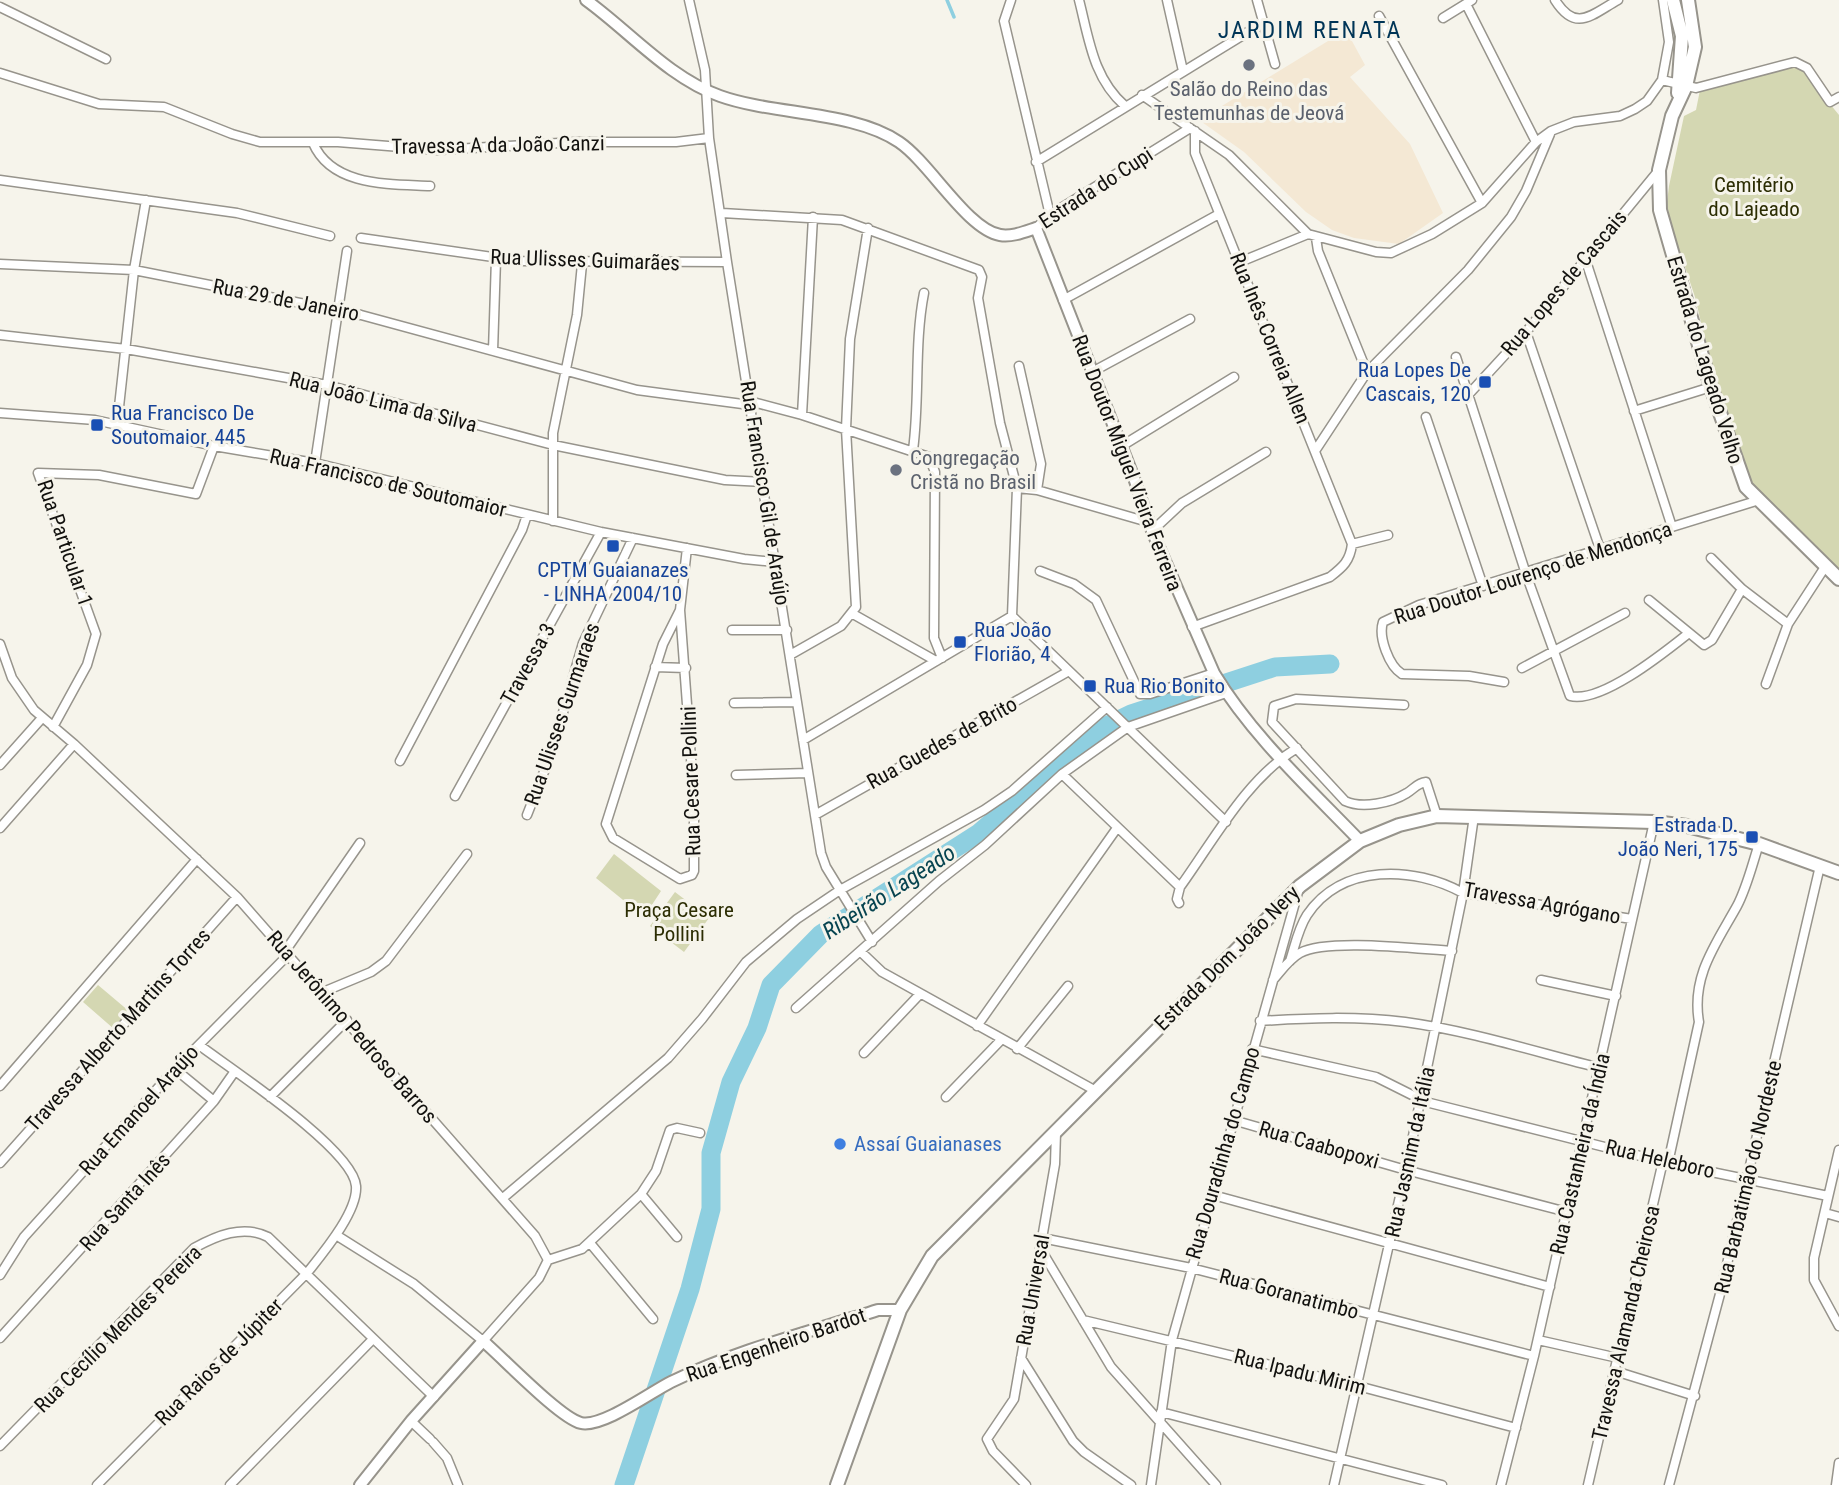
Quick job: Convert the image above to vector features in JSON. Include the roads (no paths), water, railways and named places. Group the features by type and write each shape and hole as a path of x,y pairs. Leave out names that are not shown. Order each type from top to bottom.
{"main road":[{"path":"1673,0 1682,36 1682,85"},
{"path":"1682,85 1695,47 1688,0"},
{"name":"Estrada do Lageado Velho","path":"1682,85 1659,170 1660,210 1711,387 1739,474 1756,501 1839,579"},
{"name":"Estrada Dom João Nery","path":"837,1485 900,1310 937,1249 1300,886 1360,841 1399,825 1437,817 1654,822 1708,830 1759,844 1839,873"}],"street":[{"name":"Estrada do Cupi","path":"586,0 677,73 707,91 741,102 882,133 915,155 983,229 1002,236 1036,228 1050,215 1192,130"},
{"name":"Rua Francisco Gil de Araújo","path":"689,0 702,52 709,138 727,262 821,853 872,942"},
{"path":"1011,0 1004,21 1050,215"},
{"path":"1079,0 1099,74 1110,93 1125,106"},
{"path":"1167,0 1183,71"},
{"path":"1257,0 1261,24 1275,64"},
{"path":"1555,0 1566,16 1576,20 1587,18 1618,0"},
{"path":"1240,262 1312,236 1376,252 1391,253 1432,234 1482,202 1536,142 1551,131 1574,121 1620,116 1635,109 1647,101 1662,80 1668,42 1663,0"},
{"path":"1443,18 1469,2 1536,142"},
{"path":"0,7 106,59"},
{"path":"1379,16 1482,202"},
{"path":"1036,162 1261,24"},
{"path":"1662,80 1696,88 1795,62 1807,68 1830,102 1839,97"},
{"name":"Travessa A da João Canzi","path":"0,73 99,104 164,107 246,138 268,142 438,150 576,142 676,142 709,138"},
{"path":"1142,95 1228,155 1312,236 1367,372"},
{"name":"Rua Inês Correia Allen","path":"1192,130 1195,153 1352,544"},
{"path":"1315,452 1367,372 1468,270 1511,217 1526,191 1551,131"},
{"path":"313,143 326,162 348,176 430,186"},
{"name":"Rua Lopes de Cascais","path":"1468,395 1527,332 1659,170"},
{"path":"0,180 237,213 330,236"},
{"path":"117,425 134,270 146,200"},
{"path":"722,214 842,220 930,254 977,267 981,272 978,298 1000,423 1016,484 1012,616 1226,822"},
{"path":"1063,300 1219,214"},
{"path":"802,415 813,217"},
{"path":"790,655 817,642 853,614 857,600 846,429 850,339 867,228"},
{"name":"Rua Doutor Miguel Vieira Ferreira","path":"1036,228 1150,527 1214,673 1226,694 1280,758 1360,841"},
{"name":"Rua Ulisses Guimarães","path":"361,237 411,243 496,259 582,264 727,262"},
{"path":"315,463 347,251"},
{"path":"1585,258 1672,527"},
{"path":"493,351 496,259"},
{"name":"Rua 29 de Janeiro","path":"0,264 134,270 337,309 567,369 636,390 750,403 802,415 914,450"},
{"path":"553,521 553,445 582,264"},
{"path":"924,293 919,338 919,409 914,450 929,457 934,464 934,638 939,660"},
{"path":"1091,372 1191,319"},
{"path":"1527,332 1600,549"},
{"name":"Rua João Lima da Silva","path":"0,335 126,349 327,385 553,445 725,480 764,482"},
{"path":"1456,357 1526,574 1570,696 1582,696 1631,677 1689,633"},
{"path":"1019,366 1041,464 1037,490"},
{"path":"1120,447 1234,377"},
{"path":"1634,411 1711,387"},
{"name":"Rua Francisco de Soutomaior","path":"0,412 117,425 214,446 315,463 601,533 775,562"},
{"path":"1426,417 1483,586"},
{"name":"Rua Particular 1","path":"53,727 87,665 96,634 38,473 99,475 196,494 214,446"},
{"path":"1016,484 1150,527 1181,503 1266,452"},
{"name":"Rua Doutor Lourenço de Mendonça","path":"1504,682 1469,676 1402,674 1392,663 1382,635 1383,622 1393,615 1756,501"},
{"path":"400,761 522,530 527,515"},
{"name":"Travessa 3","path":"455,796 601,533"},
{"path":"1192,627 1330,577 1350,557 1352,544 1388,535"},
{"name":"Rua Ulisses Gurmaraes","path":"527,815 551,754 583,643 633,538"},
{"name":"Rua Cesare Pollini","path":"680,610 655,667 606,824 613,838 680,878 691,875 694,870 694,799 680,610 687,548"},
{"path":"1711,558 1742,589 1788,624"},
{"path":"1766,684 1788,624 1825,567"},
{"path":"1040,572 1074,584 1096,600 1140,694 1150,695 1214,673"},
{"path":"1649,600 1700,643 1707,644 1742,589"},
{"path":"1522,668 1625,613"},
{"path":"853,614 939,660"},
{"path":"803,740 1012,616"},
{"path":"732,630 787,630"},
{"name":"Rua Jerônimo Pedroso Barros","path":"1,648 22,696 42,718 74,744 237,897 503,1198 535,1236 548,1260"},
{"path":"655,667 686,668"},
{"name":"Rua Guedes de Brito","path":"814,815 1069,671"},
{"path":"796,1008 939,881 985,845 1062,774 1125,724 1226,694"},
{"path":"1404,705 1283,701 1274,706 1272,722 1352,804 1359,806 1398,798 1417,784 1426,782 1437,817"},
{"path":"734,703 797,702"},
{"path":"503,1198 668,1058 746,961 797,919 840,890 1003,797 1109,709"},
{"path":"0,765 42,718"},
{"path":"0,828 74,744"},
{"path":"1180,903 1177,899 1180,887 1226,822 1280,758 1297,748"},
{"path":"736,775 808,773"},
{"path":"1062,774 1180,887"},
{"name":"Rua Jasmim da Itália","path":"1334,1485 1374,1317 1452,951 1474,816"},
{"name":"Rua Castanheira da Índia","path":"1501,1485 1584,1141 1654,822"},
{"path":"977,1026 1117,828"},
{"name":"Rua Emanoel Araújo","path":"0,1275 24,1237 175,1069 288,952 360,843"},
{"name":"Travessa Alamanda Cheirosa","path":"1588,1485 1699,1022 1695,1005 1703,967 1743,894 1759,844"},
{"path":"323,992 371,972 386,961 467,854"},
{"path":"0,1086 197,859"},
{"name":"Rua Barbatimão do Nordeste","path":"1669,1485 1695,1396 1748,1179 1820,866"},
{"name":"Travessa Agrógano","path":"1290,961 1310,912 1332,890 1350,880 1370,875 1409,875 1446,884 1463,894 1633,919"},
{"name":"Rua Douradinha do Campo","path":"1151,1485 1172,1340 1259,1021 1300,886"},
{"name":"Travessa Alberto Martins Torres","path":"0,1163 237,897"},
{"path":"1272,983 1290,961 1310,949 1338,946 1452,951"},
{"path":"861,953 882,972 1096,1091"},
{"path":"1541,980 1616,996"},
{"path":"1017,1049 1068,986"},
{"path":"864,1053 920,994"},
{"path":"1259,1021 1348,1018 1436,1027 1600,1068"},
{"path":"270,1097 347,1020"},
{"path":"946,1097 1001,1040"},
{"name":"Rua Raios de Júpiter","path":"97,1485 307,1273 336,1235 355,1197 353,1177 323,1140 199,1045"},
{"name":"Rua Heleboro","path":"1252,1049 1376,1077 1421,1099 1666,1162 1828,1196"},
{"path":"175,1069 214,1101"},
{"name":"Rua Santa Inês","path":"0,1338 214,1101 235,1071"},
{"name":"Rua Caabopoxi","path":"1233,1120 1406,1170 1567,1212"},
{"path":"360,1485 411,1421 539,1278 548,1260 575,1253 590,1243 641,1194 656,1171 670,1130 677,1128 700,1133"},
{"name":"Rua Universal","path":"1026,1485 993,1451 987,1439 1014,1399 1055,1164 1056,1132"},
{"path":"1839,1150 1814,1258 1814,1280 1839,1326"},
{"path":"641,1194 677,1237"},
{"path":"1213,1195 1550,1287"},
{"path":"1825,1213 1839,1217"},
{"name":"Rua Cecílio Mendes Pereira","path":"0,1446 194,1248 234,1232 258,1232 307,1273 434,1397"},
{"path":"336,1235 414,1284 484,1341"},
{"name":"Rua Goranatimbo","path":"1042,1238 1191,1268 1534,1356"},
{"path":"590,1243 653,1319"},
{"path":"1040,1248 1111,1367 1216,1485"},
{"name":"Rua Engenheiro Bardot","path":"484,1341 567,1417 586,1424 605,1418 671,1382 725,1358 878,1310 900,1310"},
{"name":"Rua Ipadu Mirim","path":"1083,1321 1172,1340 1516,1428"},
{"path":"230,1485 373,1339"},
{"path":"1538,1340 1619,1358"},
{"path":"1021,1358 1073,1441 1084,1452 1131,1485"},
{"path":"1615,1371 1695,1396"},
{"path":"1161,1412 1442,1485"},
{"path":"411,1421 447,1458 458,1485"},
{"path":"1836,1485 1839,1467"}],"waterway":[{"path":"947,0 954,17"},
{"name":"Ribeirão Lageado","path":"624,1485 690,1289 711,1209 711,1153 731,1082 757,1028 771,985 821,934 979,833 1100,729 1131,714 1275,667 1330,664"}],"place":[{"name":"Salão do Reino das Testemunhas de Jeová","path":"1249,65"},
{"name":"Rua Lopes De Cascais, 120","path":"1485,382"},
{"name":"Rua Francisco De Soutomaior, 445","path":"97,425"},
{"name":"Congregação Cristã no Brasil","path":"896,470"},
{"name":"CPTM Guaianazes - LINHA 2004/10","path":"613,546"},
{"name":"Rua João Florião, 4","path":"960,642"},
{"name":"Rua Rio Bonito","path":"1090,686"},
{"name":"Estrada D. João Neri, 175","path":"1752,837"},
{"name":"Assaí Guaianases","path":"840,1144"}],"district":[{"name":"JARDIM RENATA","path":"1310,30"}],"park label":[{"name":"Cemitério do Lajeado","path":"1754,197"},
{"name":"Praça Cesare Pollini","path":"679,922"}]}
